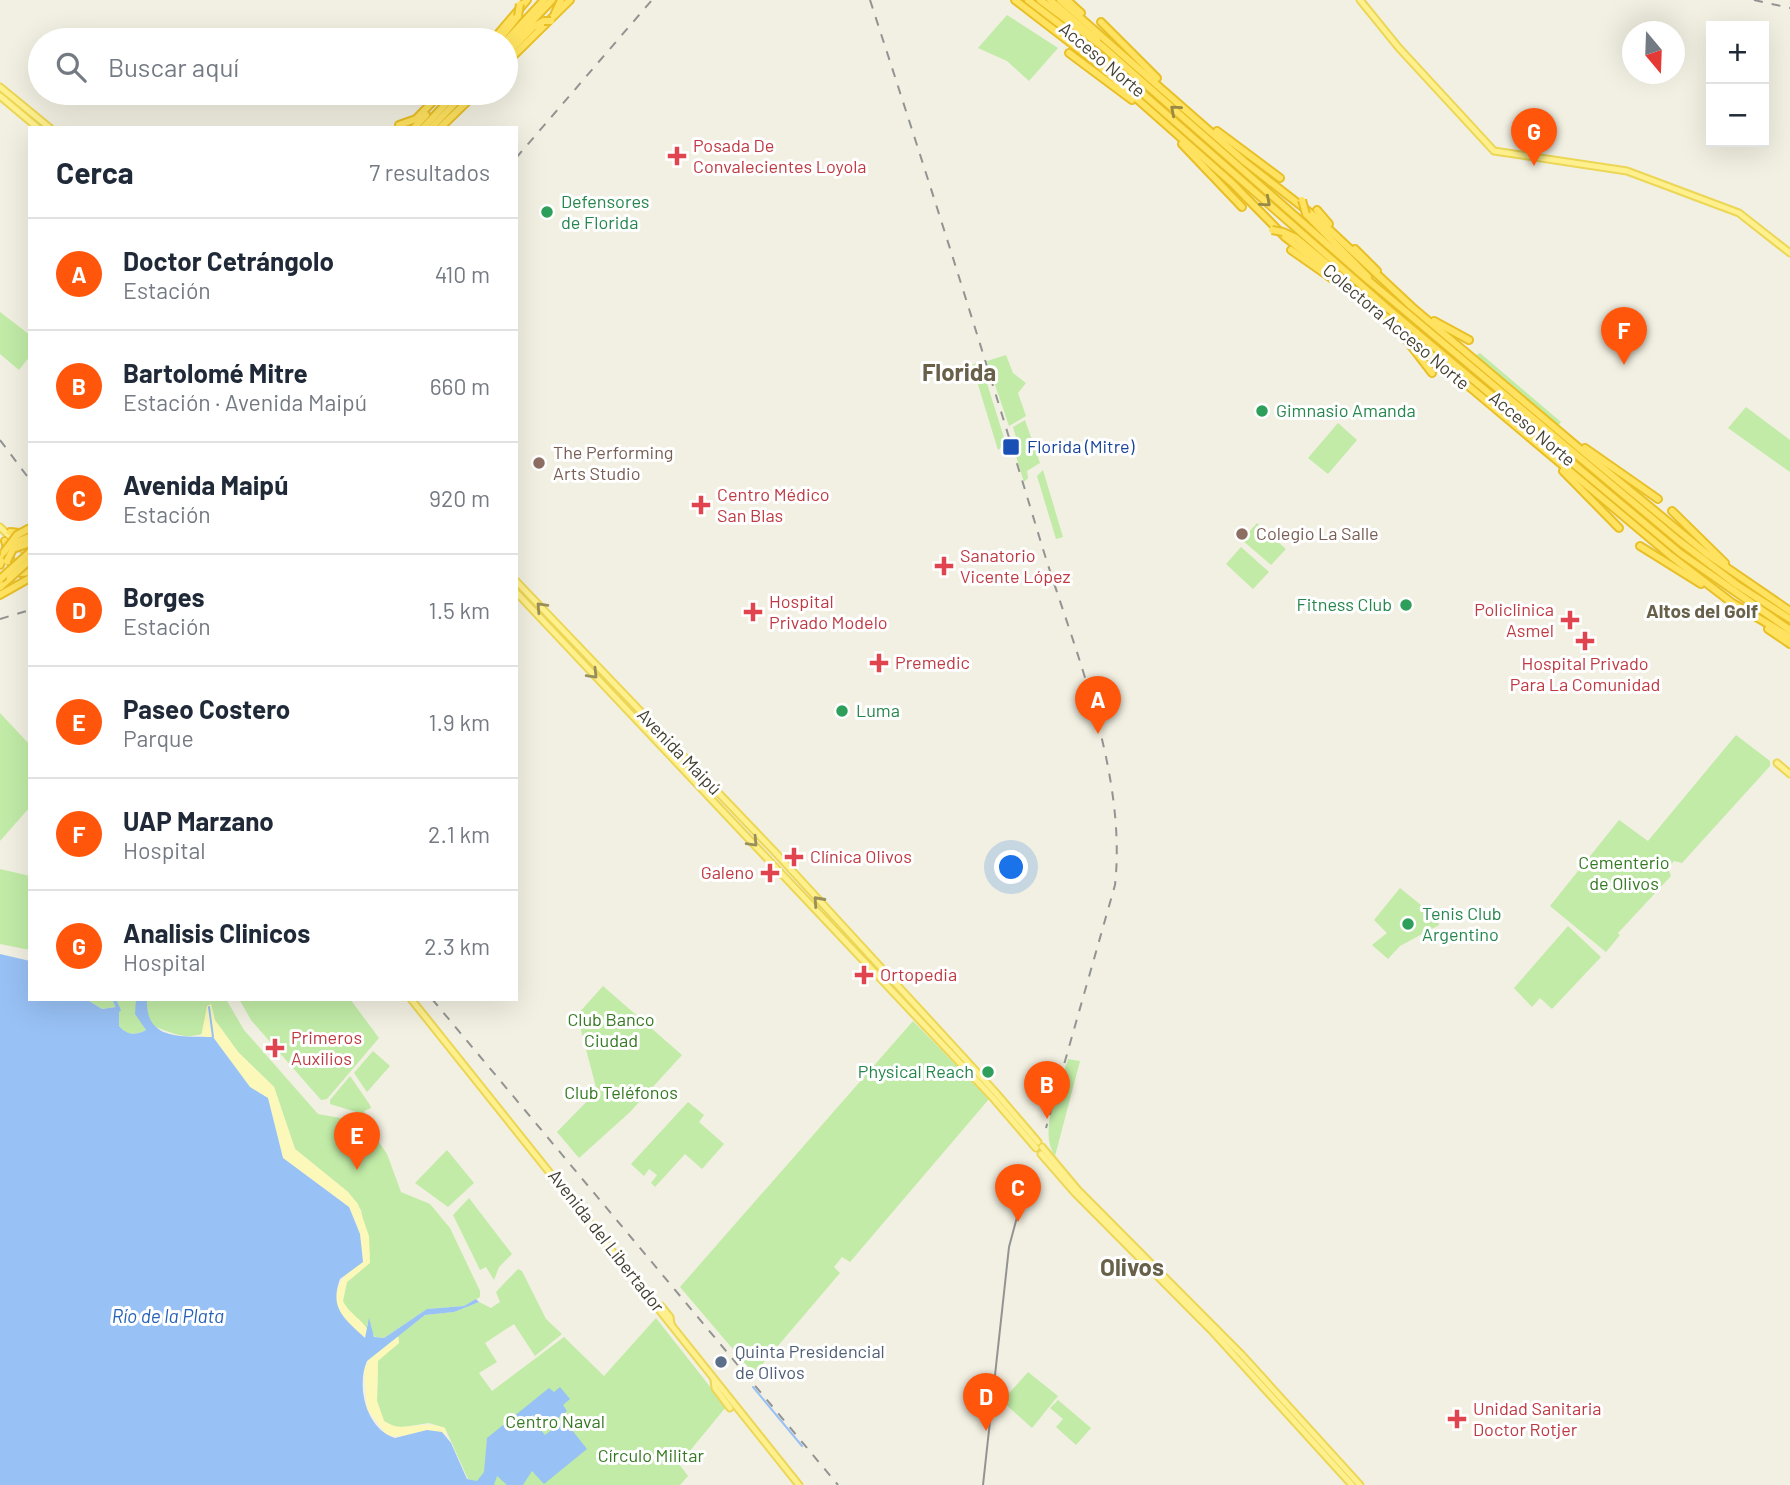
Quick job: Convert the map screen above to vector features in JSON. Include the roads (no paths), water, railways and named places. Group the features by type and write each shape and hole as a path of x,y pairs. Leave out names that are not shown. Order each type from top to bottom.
{"highway":[{"path":"518,28 544,0"},
{"path":"518,36 552,0"},
{"path":"518,43 533,27 551,21 561,0"},
{"path":"518,52 570,0"},
{"name":"Colectora Acceso Norte","path":"1015,0 1093,60 1239,189 1279,232 1372,305 1543,449 1731,601 1790,638"},
{"name":"Acceso Norte","path":"1028,0 1092,49 1642,527 1790,630"},
{"name":"Acceso Norte","path":"1040,0 1103,47 1373,284 1465,357"},
{"path":"1050,0 1093,35 1103,47"},
{"path":"1060,0 1107,39"},
{"path":"1067,0 1107,39"},
{"path":"508,28 518,16 523,1"},
{"path":"502,28 523,1"},
{"path":"1101,22 1184,106 1280,178"},
{"name":"Colectora Acceso Norte","path":"1107,39 1245,162 1318,219 1472,363 1653,514 1745,581 1790,609"},
{"path":"1069,53 1161,120"},
{"path":"399,125 416,119 431,105"},
{"path":"416,126 434,105"},
{"path":"425,126 444,105"},
{"path":"434,126 454,105"},
{"path":"442,126 464,105"},
{"path":"448,126 466,105"},
{"path":"1168,126 1242,207"},
{"path":"1300,197 1306,214 1361,267 1373,284"},
{"path":"1317,210 1396,293"},
{"path":"1270,230 1283,232 1360,284"},
{"path":"1291,250 1351,294 1372,305"},
{"path":"1412,307 1469,340"},
{"path":"1382,314 1408,340 1432,373"},
{"path":"1558,434 1658,499"},
{"path":"1543,449 1619,528"},
{"path":"1672,511 1745,581"},
{"path":"1653,514 1723,575 1790,619"},
{"path":"4,530 28,534"},
{"path":"5,546 28,534"},
{"path":"2,562 14,548 28,544"},
{"path":"5,546 2,562 11,573 28,575"},
{"path":"5,546 13,569 28,575"},
{"path":"1640,546 1731,601 1790,643"},
{"path":"1,590 28,558"},
{"path":"0,579 28,558"},
{"path":"10,578 28,567"},
{"path":"1,590 28,575"}],"main road":[{"path":"1360,0 1399,48 1494,151 1624,172 1740,213 1790,255"},
{"path":"0,86 48,126"},
{"path":"0,96 36,126"},
{"path":"4,530 28,554"},
{"path":"4,530 5,546"},
{"name":"Avenida Maipú","path":"518,582 774,851 998,1094 1075,1193 1212,1331 1352,1485"},
{"name":"Avenida Maipú","path":"518,594 1094,1207 1245,1359 1360,1485"},
{"path":"1777,763 1790,774"},
{"name":"Avenida del Libertador","path":"413,1001 799,1485"},
{"path":"661,1306 670,1317 671,1324"},
{"path":"714,1380 715,1388 730,1408"}],"water":[{"name":"Río de la Plata","path":"0,954 28,961 28,1001 89,1001 102,1009 116,1007 119,1010 119,1026 128,1033 135,1034 146,1030 135,1014 136,1001 147,1001 152,1023 159,1029 178,1036 213,1037 250,1087 268,1098 283,1158 349,1207 360,1234 363,1262 340,1279 336,1298 341,1313 365,1338 369,1318 374,1337 384,1338 427,1309 464,1306 476,1299 479,1302 454,1312 425,1315 367,1361 363,1382 366,1406 377,1426 385,1433 395,1438 427,1430 442,1432 451,1443 467,1479 477,1481 484,1472 487,1438 549,1388 554,1392 560,1387 570,1399 563,1405 567,1411 544,1429 533,1415 530,1418 545,1435 564,1420 587,1449 544,1484 532,1471 523,1485 507,1485 497,1476 494,1485 0,1485"}],"waterway":[{"path":"115,1001 119,1010"},
{"path":"209,1007 213,1037"},
{"path":"753,1387 802,1446"}],"tram line":[{"path":"983,1485 1009,1247 1020,1206"}],"railway":[{"path":"518,156 652,0"},
{"path":"870,0 1083,670 1106,756 1113,800 1117,843 1115,885 1046,1128"},
{"path":"1754,0 1790,8"},
{"path":"0,440 28,477"},
{"path":"0,619 28,611"},
{"path":"434,1001 838,1485"}],"place":[{"name":"Posada De Convalecientes Loyola","path":"677,156"},
{"name":"Analisis Clinicos","path":"1534,166"},
{"name":"Defensores de Florida","path":"547,212"},
{"name":"UAP Marzano","path":"1624,365"},
{"name":"Gimnasio Amanda","path":"1262,411"},
{"name":"Florida (Mitre)","path":"1011,447"},
{"name":"The Performing Arts Studio","path":"539,463"},
{"name":"Centro Médico San Blas","path":"701,505"},
{"name":"Colegio La Salle","path":"1242,534"},
{"name":"Sanatorio Vicente López","path":"944,566"},
{"name":"Fitness Club","path":"1406,605"},
{"name":"Hospital Privado Modelo","path":"753,612"},
{"name":"Policlinica Asmel","path":"1570,620"},
{"name":"Hospital Privado Para La Comunidad","path":"1585,641"},
{"name":"Premedic","path":"879,663"},
{"name":"Luma","path":"842,711"},
{"name":"Doctor Cetrángolo","path":"1098,734"},
{"name":"Clínica Olivos","path":"794,857"},
{"name":"Galeno","path":"770,873"},
{"name":"Tenis Club Argentino","path":"1408,924"},
{"name":"Ortopedia","path":"864,975"},
{"name":"Primeros Auxilios","path":"275,1048"},
{"name":"Physical Reach","path":"988,1072"},
{"name":"Bartolomé Mitre","path":"1047,1119"},
{"name":"Paseo Costero","path":"357,1170"},
{"name":"Avenida Maipú","path":"1018,1222"},
{"name":"Quinta Presidencial de Olivos","path":"721,1362"},
{"name":"Unidad Sanitaria Doctor Rotjer","path":"1457,1419"},
{"name":"Borges","path":"986,1431"}],"district":[{"name":"Florida","path":"959,373"},
{"name":"Altos del Golf","path":"1702,611"},
{"name":"Olivos","path":"1132,1268"}],"park label":[{"name":"Cementerio de Olivos","path":"1624,873"},
{"name":"Club Banco Ciudad","path":"611,1030"},
{"name":"Club Teléfonos","path":"621,1093"},
{"name":"Centro Naval","path":"555,1422"},
{"name":"Círculo Militar","path":"651,1456"}]}
